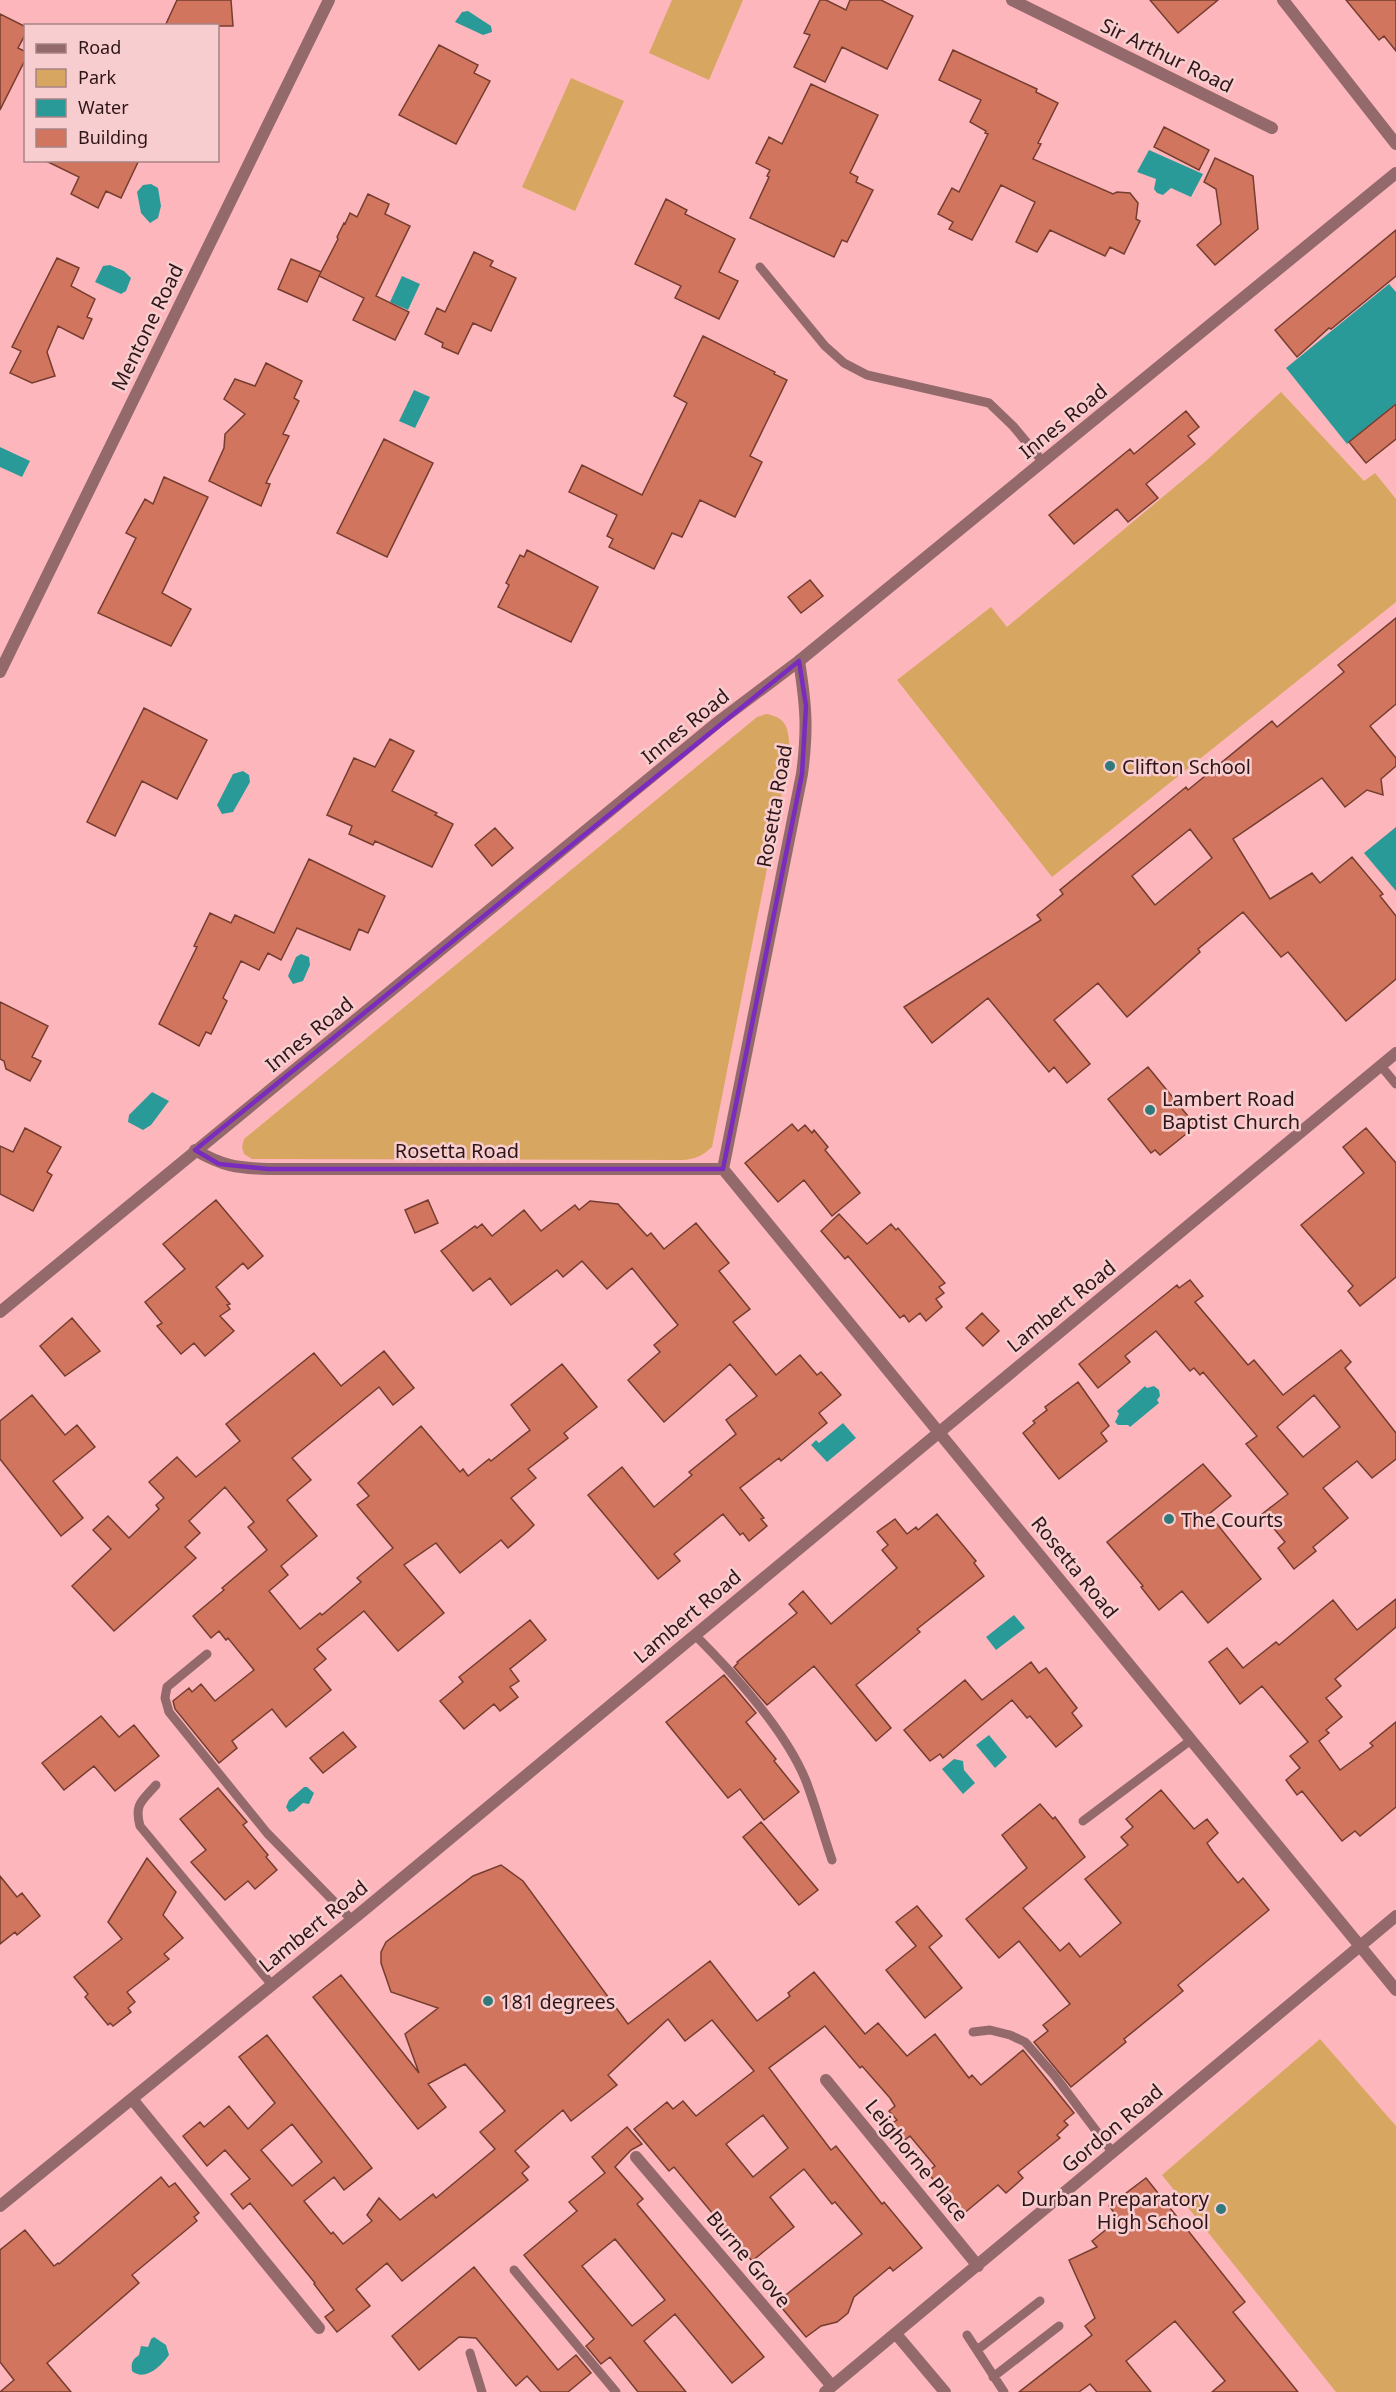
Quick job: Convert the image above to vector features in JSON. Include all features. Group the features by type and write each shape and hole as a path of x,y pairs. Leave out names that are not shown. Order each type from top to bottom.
{"street":[{"name":"Mentone Road","path":"0,672 329,0"},
{"name":"Sir Arthur Road","path":"1012,0 1272,128"},
{"path":"1285,1 1396,144"},
{"name":"Innes Road","path":"0,1312 718,722 799,661 1396,173"},
{"name":"Rosetta Road","path":"723,1169 802,774 807,735 806,706 799,661"},
{"name":"Lambert Road","path":"0,2205 352,1920 1396,1053"},
{"name":"Rosetta Road","path":"195,1150 219,1164 241,1168 723,1169"},
{"name":"Rosetta Road","path":"723,1169 1396,1990"},
{"name":"Gordon Road","path":"828,2389 1396,1916"},
{"name":"Leighorne Place","path":"826,2080 978,2266"},
{"path":"132,2098 319,2328"},
{"name":"Burne Grove","path":"636,2157 828,2389"},
{"path":"896,2334 945,2392"}],"lane":[{"path":"760,267 825,346 844,363 867,375 989,403 1013,426 1043,462"},
{"path":"1381,1066 1396,1084"},
{"path":"695,1635 746,1689 785,1743 805,1780 832,1860"},
{"path":"207,1654 167,1687 165,1698 169,1712 267,1833 352,1920"},
{"path":"1083,1821 1191,1740"},
{"path":"156,1785 138,1805 137,1814 140,1826 272,1985"},
{"path":"973,2032 990,2030 1025,2042 1054,2075 1113,2153"},
{"path":"514,2270 615,2392"},
{"path":"977,2350 1040,2301"},
{"path":"993,2376 1059,2326"},
{"path":"967,2335 1004,2392"},
{"path":"470,2353 482,2392"}],"highlighted area":[{"path":"799,661 806,706 802,774 723,1169 268,1169 219,1164 195,1150 426,964"}],"green space":[{"path":"672,0 743,0 709,80 649,53"},
{"path":"571,78 624,101 575,211 522,187"},
{"path":"1281,392 1364,481 1375,473 1396,499 1396,602 1052,877 897,680 991,607 1007,627 1207,460"},
{"path":"766,714 784,723 788,732 790,752 712,1147 702,1155 683,1160 252,1159 244,1154 242,1147 244,1139 757,717"},
{"path":"1320,2039 1396,2126 1396,2392 1336,2392 1162,2175"}],"water":[{"path":"468,11 491,26 492,32 483,35 455,22 462,12"},
{"path":"1149,150 1203,174 1191,197 1171,188 1163,195 1157,193 1154,189 1156,179 1137,172"},
{"path":"151,184 158,188 161,206 158,218 150,223 141,213 137,192 143,185"},
{"path":"110,265 124,271 131,278 126,291 121,294 95,282 103,266"},
{"path":"402,276 420,284 408,310 390,302"},
{"path":"1389,284 1396,292 1396,403 1347,444 1286,368"},
{"path":"414,390 430,397 415,428 399,421"},
{"path":"0,447 30,461 22,477 0,467"},
{"path":"243,771 249,775 250,782 233,812 222,814 217,805 233,774"},
{"path":"1396,827 1396,891 1364,853"},
{"path":"301,954 309,957 310,965 303,981 293,984 288,976 296,957"},
{"path":"152,1092 169,1101 151,1125 143,1130 128,1122 129,1115"},
{"path":"1145,1386 1147,1388 1154,1386 1159,1390 1160,1396 1157,1400 1159,1403 1130,1427 1118,1425 1115,1422 1119,1414 1117,1411"},
{"path":"843,1423 856,1438 827,1462 811,1445 816,1440 819,1443"},
{"path":"1014,1615 1025,1628 996,1650 986,1637"},
{"path":"989,1735 1007,1757 995,1768 976,1745"},
{"path":"954,1759 963,1761 964,1770 975,1783 963,1794 942,1769"},
{"path":"304,1787 314,1793 309,1804 303,1803 294,1811 289,1812 286,1807 289,1800"},
{"path":"154,2337 166,2345 169,2355 162,2364 147,2374 137,2374 132,2371 132,2362 139,2355 141,2346 148,2347"}],"building":[{"path":"177,0 231,0 233,26 166,24"},
{"path":"820,0 826,0 846,10 850,0 881,0 913,16 887,69 842,47 825,82 794,67 810,35 804,33"},
{"path":"1150,0 1218,0 1178,33"},
{"path":"1346,0 1396,0 1396,51 1384,36 1379,40"},
{"path":"0,14 24,26 24,37 18,48 24,51 24,62 0,110"},
{"path":"439,45 478,65 474,73 490,81 456,144 399,115"},
{"path":"953,50 1037,89 1036,92 1058,103 1038,143 1041,144 1033,159 1113,194 1130,193 1138,203 1136,219 1140,221 1124,254 1110,247 1105,256 1050,230 1037,252 1016,242 1035,202 1001,185 972,240 949,229 953,222 938,214 952,188 959,192 988,134 970,122 981,100 939,80"},
{"path":"811,84 878,115 850,173 858,177 856,182 873,190 847,242 842,240 834,257 750,218 770,170 756,163 769,137 782,144"},
{"path":"1164,127 1209,150 1199,170 1154,147"},
{"path":"1215,158 1253,176 1258,229 1215,265 1197,245 1221,224 1216,189 1204,182"},
{"path":"48,162 138,162 121,198 106,191 98,208 71,194 79,177"},
{"path":"368,194 389,204 385,214 410,226 376,296 409,312 395,340 353,320 364,298 319,276 344,223 350,213 357,217"},
{"path":"666,199 687,210 685,214 735,239 719,272 738,281 719,319 675,298 681,286 635,264"},
{"path":"1396,230 1396,276 1331,329 1329,328 1297,357 1275,330"},
{"path":"474,252 493,261 490,266 516,278 491,331 473,323 458,354 442,347 443,343 425,334 437,308 445,312"},
{"path":"57,258 79,268 71,286 95,299 87,317 92,319 83,339 58,326 47,352 55,376 32,383 10,373 21,351 12,347"},
{"path":"291,259 321,272 307,302 278,289"},
{"path":"703,336 787,380 750,456 762,462 735,517 700,500 682,537 672,533 654,569 609,547 613,539 607,536 617,515 569,492 582,465 642,495 687,403 674,396"},
{"path":"266,363 302,381 294,398 299,401 283,434 289,436 266,483 270,484 261,506 209,481 224,448 225,434 245,414 224,399 235,379 255,386"},
{"path":"1396,404 1396,439 1366,463 1349,442"},
{"path":"1186,411 1199,427 1188,436 1195,444 1146,484 1158,498 1128,522 1117,509 1074,544 1049,515 1130,449 1134,454"},
{"path":"384,439 433,463 387,557 337,533"},
{"path":"164,477 208,497 162,593 191,609 171,646 98,613 136,538 126,533 145,499 153,504"},
{"path":"527,550 598,587 571,642 498,607 509,585 506,583 520,555 524,557"},
{"path":"810,580 823,596 801,613 788,597"},
{"path":"1396,618 1396,704 1370,726 1396,758 1396,766 1381,779 1383,795 1367,790 1345,807 1322,778 1233,839 1270,899 1312,873 1320,883 1352,857 1383,894 1380,896 1396,916 1396,979 1346,1021 1288,952 1281,957 1243,912 1198,949 1200,952 1127,1017 1098,983 1054,1020 1090,1064 1067,1083 1054,1067 1049,1072 988,998 932,1043 904,1007 1041,920 1037,915 1063,894 1060,890 1186,787 1188,790 1272,721 1277,727 1344,672 1338,665","holes":["1190,829 1212,858 1155,905 1132,876"]},
{"path":"144,708 207,740 177,799 142,781 115,836 87,822"},
{"path":"390,739 414,751 392,791 437,813 435,815 453,824 432,867 375,841 373,845 349,834 352,826 327,815 354,758 375,767"},
{"path":"495,828 513,848 492,866 475,845"},
{"path":"309,859 385,896 368,933 359,929 350,950 297,928 281,960 268,953 259,970 241,961 223,998 227,1001 211,1034 206,1032 199,1046 159,1024 197,947 194,946 210,913 231,923 235,915 274,933"},
{"path":"0,1002 48,1026 32,1057 41,1061 30,1081 6,1069 4,1061 0,1059"},
{"name":"Lambert Road Baptist Church","path":"1148,1067 1196,1126 1160,1155 1155,1150 1151,1153 1108,1099"},
{"path":"792,1124 798,1131 805,1125 812,1133 814,1130 828,1147 825,1150 860,1193 832,1216 804,1180 778,1202 745,1163"},
{"path":"25,1128 61,1147 47,1172 52,1175 33,1211 0,1194 0,1146 13,1152"},
{"path":"1366,1128 1396,1163 1396,1277 1360,1306 1348,1291 1353,1286 1301,1225 1364,1173 1343,1147"},
{"path":"216,1200 263,1256 248,1269 243,1263 216,1287 230,1304 227,1305 230,1309 220,1316 234,1331 205,1356 194,1343 181,1354 157,1326 162,1323 145,1302 185,1269 163,1244"},
{"path":"428,1200 438,1223 415,1233 405,1210"},
{"path":"590,1201 618,1204 647,1236 651,1233 664,1249 696,1223 729,1263 719,1271 750,1309 733,1322 776,1375 800,1355 817,1375 821,1372 841,1395 819,1413 827,1423 781,1461 779,1458 740,1488 764,1518 761,1519 767,1526 749,1541 743,1533 740,1535 723,1514 674,1554 680,1561 658,1579 588,1495 622,1467 654,1507 692,1475 689,1472 736,1434 726,1420 757,1396 730,1364 664,1422 628,1380 660,1352 654,1345 678,1325 632,1268 607,1289 582,1261 563,1277 557,1270 511,1305 490,1278 473,1291 441,1251 475,1226 477,1228 482,1224 492,1236 524,1210 541,1231 575,1205 579,1210"},
{"path":"839,1214 867,1244 891,1224 896,1230 898,1228 945,1283 939,1287 944,1293 936,1299 942,1307 926,1321 920,1313 909,1322 904,1315 900,1318 848,1256 845,1259 821,1231"},
{"path":"1190,1280 1203,1296 1195,1302 1248,1365 1254,1360 1283,1395 1341,1350 1351,1362 1345,1368 1396,1433 1396,1459 1372,1478 1357,1461 1323,1488 1348,1518 1313,1547 1316,1551 1294,1569 1278,1548 1285,1542 1262,1514 1288,1494 1246,1444 1257,1436 1203,1372 1200,1375 1194,1368 1190,1371 1156,1331 1125,1356 1130,1362 1098,1388 1079,1364 1177,1285 1179,1288","holes":["1314,1395 1340,1427 1303,1457 1277,1427"]},
{"path":"982,1313 999,1331 983,1346 966,1328"},
{"path":"72,1318 100,1351 65,1376 40,1346"},
{"path":"384,1351 414,1388 393,1405 379,1387 292,1458 311,1480 287,1500 317,1536 281,1566 288,1575 269,1591 300,1629 320,1613 322,1615 361,1582 357,1578 393,1548 357,1505 369,1496 358,1483 421,1426 460,1472 463,1469 468,1476 530,1430 511,1405 562,1364 597,1407 564,1433 568,1438 528,1469 536,1478 511,1498 534,1525 508,1548 501,1540 460,1573 436,1543 404,1565 444,1613 398,1651 364,1611 317,1649 326,1659 314,1669 331,1690 286,1727 272,1709 232,1741 237,1748 219,1763 175,1709 173,1701 189,1688 192,1692 201,1684 215,1701 254,1670 228,1638 226,1640 219,1631 211,1638 193,1616 267,1550 248,1527 254,1522 225,1487 189,1521 200,1533 185,1547 196,1558 114,1631 72,1586 111,1549 93,1530 108,1516 129,1538 159,1509 156,1505 164,1498 149,1482 177,1457 196,1477 240,1441 226,1424 314,1353 341,1386"},
{"path":"1078,1382 1109,1426 1101,1433 1107,1441 1059,1479 1023,1433 1047,1410 1045,1407"},
{"path":"32,1395 65,1435 77,1425 95,1447 53,1481 83,1518 61,1536 0,1459 0,1421"},
{"path":"1203,1464 1231,1496 1209,1514 1261,1579 1208,1623 1182,1591 1159,1610 1141,1587 1143,1586 1107,1542"},
{"path":"937,1514 976,1561 974,1563 984,1576 917,1629 920,1632 856,1685 891,1728 876,1741 814,1666 767,1705 734,1667 737,1662 797,1613 789,1604 803,1591 831,1624 897,1568 882,1550 888,1545 877,1532 895,1519 907,1534 916,1527 918,1530"},
{"path":"1396,1599 1396,1627 1335,1679 1341,1686 1326,1698 1342,1717 1326,1730 1329,1733 1319,1741 1340,1770 1373,1746 1370,1743 1396,1722 1396,1807 1360,1836 1355,1831 1342,1841 1302,1791 1297,1795 1286,1780 1300,1768 1290,1756 1308,1742 1262,1686 1240,1704 1209,1662 1227,1648 1243,1668 1276,1642 1279,1645 1333,1600 1357,1630"},
{"path":"530,1620 546,1640 510,1669 519,1681 510,1687 518,1697 500,1711 494,1704 464,1729 440,1701 463,1682 459,1677"},
{"path":"1031,1662 1039,1673 1046,1668 1077,1708 1072,1713 1082,1726 1056,1747 1030,1716 1027,1718 1012,1700 943,1758 940,1754 930,1761 904,1730 965,1680 982,1700"},
{"path":"724,1675 756,1713 746,1722 799,1792 764,1820 740,1789 728,1798 666,1722"},
{"path":"101,1716 119,1737 134,1725 159,1756 115,1791 94,1766 64,1790 42,1763"},
{"path":"343,1732 356,1747 323,1773 310,1758"},
{"path":"218,1788 247,1822 243,1825 268,1855 266,1857 277,1870 255,1889 248,1881 225,1900 191,1862 206,1850 180,1819"},
{"path":"1161,1790 1194,1829 1207,1819 1218,1833 1207,1843 1213,1852 1238,1883 1243,1878 1269,1910 1178,1985 1183,1991 1124,2039 1126,2042 1071,2087 1034,2042 1048,2031 1043,2025 1070,2004 1019,1941 999,1958 966,1919 1027,1868 1002,1835 1040,1804 1053,1819 1055,1817 1085,1857 1023,1908 1060,1951 1069,1943 1080,1957 1121,1923 1085,1879 1128,1845 1121,1837 1133,1827 1126,1819"},
{"path":"761,1822 818,1890 799,1905 743,1837"},
{"path":"147,1858 176,1892 163,1915 183,1938 164,1954 169,1959 127,1992 135,2002 128,2008 131,2012 113,2026 110,2023 108,2025 85,1997 88,1994 74,1977 122,1939 108,1922"},
{"path":"501,1865 523,1881 628,2024 710,1961 757,2021 790,1996 788,1993 814,1972 865,2034 878,2023 907,2056 935,2034 969,2078 972,2075 981,2085 1023,2050 1074,2113 1064,2121 1068,2125 1057,2135 1060,2138 1018,2172 1023,2178 1006,2193 998,2185 962,2215 927,2172 935,2166 910,2136 905,2140 891,2124 897,2120 889,2111 895,2106 890,2098 862,2066 860,2068 825,2026 769,2068 831,2150 836,2146 882,2204 884,2202 922,2248 893,2271 890,2267 854,2297 848,2313 837,2322 821,2326 806,2337 777,2302 862,2234 835,2202 832,2204 804,2169 770,2197 794,2227 752,2261 674,2167 669,2171 634,2129 667,2102 673,2109 683,2101 696,2116 754,2071 712,2020 685,2041 668,2019 608,2075 617,2085 571,2121 563,2110 515,2151 529,2167 522,2173 528,2180 402,2281 387,2263 356,2289 370,2306 337,2332 325,2317 334,2310 315,2283 250,2203 243,2209 231,2194 250,2179 225,2150 207,2166 183,2136 200,2122 204,2127 229,2106 248,2129 275,2103 239,2057 267,2035 372,2168 344,2190 334,2177 304,2201 331,2234 333,2232 343,2244 372,2221 367,2215 379,2198 400,2220 433,2194 436,2198 495,2149 480,2132 505,2111 465,2064 428,2084 446,2107 418,2129 313,1997 341,1975 419,2073 405,2034 438,2008 391,1992 381,1963 381,1952 386,1942 473,1876","holes":["763,2115 788,2148 753,2177 726,2144","292,2124 322,2162 292,2186 261,2150"]},
{"path":"0,1876 17,1897 22,1893 40,1916 17,1935 15,1932 0,1944"},
{"path":"917,1906 942,1936 929,1947 962,1988 925,2018 886,1970 916,1946 896,1922"},
{"path":"627,2127 642,2144 631,2150 615,2167 643,2199 637,2204 764,2357 732,2383 675,2314 644,2341 686,2392 638,2392 610,2357 601,2364 586,2346 594,2339 524,2255 577,2211 569,2202 605,2173 592,2157","holes":["615,2239 665,2300 632,2326 582,2266"]},
{"path":"161,2177 169,2187 175,2183 199,2213 194,2217 197,2221 132,2275 139,2283 47,2363 71,2392 0,2392 14,2380 0,2362 0,2250 25,2230 54,2266 59,2264"},
{"path":"1146,2178 1245,2302 1233,2312 1298,2392 1212,2392 1225,2381 1175,2321 1126,2361 1151,2392 1097,2392 1090,2384 1079,2392 1019,2392 1092,2335 1085,2326 1095,2318 1069,2260 1097,2247 1092,2241 1119,2219 1109,2206"},
{"path":"474,2267 558,2370 576,2355 591,2373 568,2392 541,2392 527,2376 516,2386 476,2338 459,2337 419,2370 392,2336"}],"place":[{"name":"Clifton School","path":"1110,766"},
{"name":"Lambert Road Baptist Church","path":"1150,1110"},
{"name":"The Courts","path":"1169,1519"},
{"name":"181 degrees","path":"488,2001"},
{"name":"Durban Preparatory High School","path":"1221,2209"}]}
